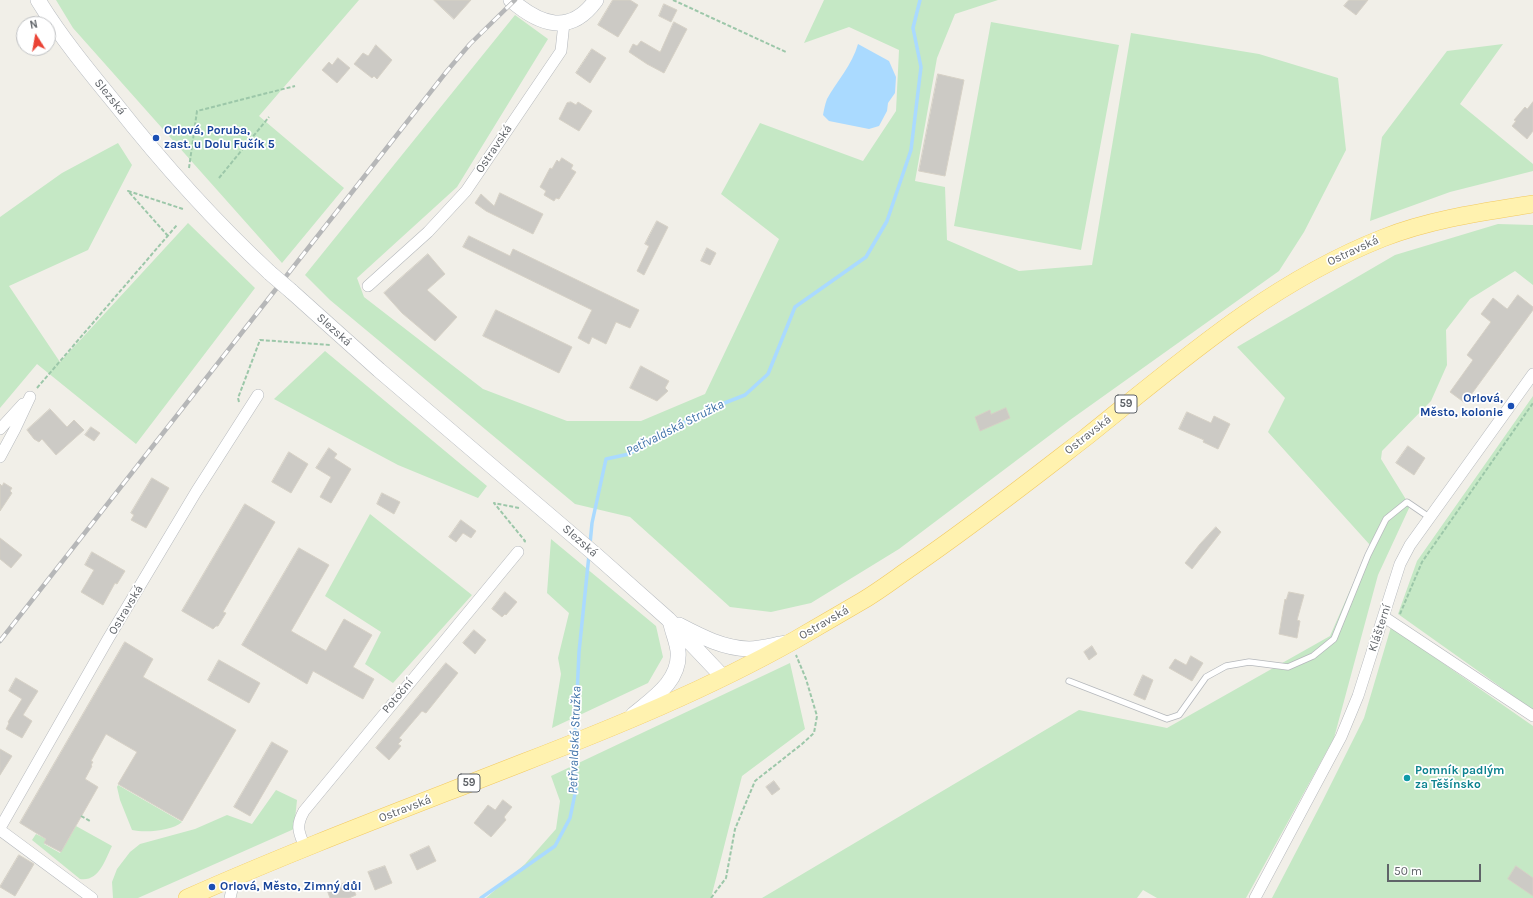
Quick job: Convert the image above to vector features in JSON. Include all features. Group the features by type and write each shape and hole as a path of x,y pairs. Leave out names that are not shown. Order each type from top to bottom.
{"main road":[{"name":"Slezská","path":"38,0 50,20 84,65 164,164 210,214 270,273 379,370 585,545 670,621 723,677"},
{"path":"511,0 542,21 554,23 564,23 578,18 588,11 596,0"},
{"name":"Ostravská","path":"723,677 791,642 864,600 957,536 1081,441 1214,334 1298,279 1338,258 1385,237 1409,229 1447,219 1533,204"},
{"path":"670,621 712,642 732,648 750,649 791,642"},
{"path":"624,723 663,689 671,678 677,664 678,652 670,621"},
{"name":"59","path":"624,723 723,677"},
{"name":"Ostravská","path":"187,898 305,848 624,723"}],"street":[{"name":"Ostravská","path":"368,286 428,232 466,190 561,51 564,23"},
{"name":"Klášterní","path":"1255,898 1341,737 1358,696 1400,564 1410,544 1533,374"},
{"name":"Ostravská","path":"0,829 114,630 196,492 258,395"},
{"path":"0,429 30,397"},
{"path":"0,457 15,430 30,397"},
{"name":"Potoční","path":"305,848 298,831 299,820 304,811 518,552"},
{"path":"1384,617 1533,716"},
{"path":"0,829 92,898"},
{"path":"230,898 235,877"}],"lane":[{"path":"1069,681 1167,719 1179,715 1206,677 1226,666 1249,662 1288,667 1313,656 1334,639 1368,555 1386,519 1407,502 1429,518"}],"path":[{"path":"674,0 786,52"},
{"path":"189,168 196,111 295,86"},
{"path":"219,178 269,117"},
{"path":"168,236 128,191 183,209"},
{"path":"30,397 177,225"},
{"path":"245,415 238,398 260,340 332,345"},
{"path":"1395,625 1422,562 1533,403"},
{"path":"518,552 525,541 494,503 522,508"},
{"path":"711,898 726,878 735,829 755,781 814,733 817,716 806,679 791,642"},
{"path":"81,816 90,821"}],"green space":[{"path":"56,0 359,0 259,116 344,188 282,263 73,28"},
{"path":"824,0 998,0 955,14 937,58 915,181 945,187 947,240 1019,271 1092,265 1131,33 1259,54 1338,78 1346,150 1304,232 1279,271 1070,420 899,549 811,603 771,612 730,607 630,517 575,504 330,300 305,275 515,15 548,39 457,187 357,278 364,297 483,389 567,421 641,421 705,394 779,239 721,194 760,123 863,161 896,111 899,50 849,27 804,43"},
{"path":"991,22 1119,45 1081,250 954,226"},
{"path":"1503,44 1460,104 1533,164 1533,171 1450,192 1370,221 1382,137 1447,51"},
{"path":"118,143 132,165 88,250 9,286 60,362 188,223 255,288 136,444 37,364 0,408 0,217 62,173"},
{"path":"1498,224 1533,225 1533,285 1515,271 1470,299 1446,330 1447,365 1431,401 1382,451 1381,459 1410,506 1378,575 1334,738 1246,898 1157,898 1143,890 1137,898 762,898 1079,710 1167,728 1330,636 1370,545 1268,432 1285,398 1237,347 1395,255"},
{"path":"325,351 487,486 478,498 398,465 274,399"},
{"path":"1533,396 1533,710 1398,614 1417,561"},
{"path":"370,514 472,595 393,683 365,664 381,632 325,596"},
{"path":"551,539 656,626 663,657 648,683 552,728 561,674 558,658 569,613 547,593"},
{"path":"1391,627 1533,726 1533,898 1272,898 1364,718"},
{"path":"790,663 805,729 742,776 711,898 486,898 525,864 556,829 560,801 551,776"},
{"path":"118,785 182,822 178,825 165,829 144,831 132,830 120,800 117,787"},
{"path":"276,790 297,800 294,829 138,898 113,898 112,882 117,869 130,852 140,844 195,829 227,815 252,824"},
{"path":"76,826 112,846 97,874 87,879 80,879 32,840 36,834 46,839 44,844 60,853"}],"water":[{"path":"858,44 889,61 896,77 895,93 888,103 887,111 879,126 869,129 829,121 823,115 827,99 848,66"}],"building":[{"path":"434,0 471,0 454,19"},
{"path":"613,0 630,0 638,5 618,37 598,25"},
{"path":"1349,0 1368,0 1356,15 1344,6"},
{"path":"664,4 677,10 671,22 659,16"},
{"path":"674,22 687,29 664,73 629,52 633,44 637,46 641,41 660,52"},
{"path":"376,45 392,60 377,79 374,76 372,78 354,64 363,53 368,56"},
{"path":"592,49 606,58 590,83 576,73"},
{"path":"338,58 350,68 337,83 322,70 329,62 332,65"},
{"path":"938,74 964,80 945,176 919,171"},
{"path":"571,102 576,105 578,102 592,111 579,131 559,119 567,103"},
{"path":"1533,102 1533,131 1527,139 1512,126 1516,121 1514,120 1525,107 1527,109"},
{"path":"562,158 573,165 571,169 576,172 559,199 556,198 554,201 544,195 546,191 540,187 550,168 552,169 557,160 559,162"},
{"path":"500,193 543,214 533,234 486,211 475,203 481,194 494,206"},
{"path":"657,221 668,227 644,275 637,271 649,246 645,244"},
{"path":"469,236 510,256 513,249 639,310 630,328 616,322 606,344 592,337 589,344 578,338 592,310 463,247"},
{"path":"707,248 716,253 710,265 701,261"},
{"path":"428,254 445,274 427,290 457,317 435,341 402,313 384,293"},
{"path":"1518,295 1533,307 1533,310 1465,403 1450,392 1473,360 1467,355 1491,322 1481,314 1493,298 1507,309"},
{"path":"496,310 572,347 559,373 483,336"},
{"path":"641,366 669,381 665,388 668,391 657,401 630,388"},
{"path":"1006,408 1010,418 980,431 975,417 990,410 991,414"},
{"path":"50,409 67,427 74,420 84,430 56,455 42,439 39,442 34,439 27,430"},
{"path":"1187,412 1211,423 1214,416 1230,424 1218,449 1203,442 1204,440 1179,429"},
{"path":"91,427 100,433 94,441 85,435"},
{"path":"1408,446 1425,458 1414,475 1396,463"},
{"path":"329,448 337,454 334,458 351,469 331,503 320,497 331,477 316,468"},
{"path":"289,452 308,464 291,493 272,482"},
{"path":"152,478 169,488 146,528 131,520 134,515 131,513"},
{"path":"4,483 12,488 10,491 12,493 0,511 0,484 2,486"},
{"path":"382,493 400,502 394,514 377,504"},
{"path":"245,504 275,522 223,612 226,613 218,626 213,629 182,611"},
{"path":"461,520 476,531 471,538 463,533 456,542 449,537"},
{"path":"1216,527 1221,532 1192,569 1185,563"},
{"path":"0,538 22,555 11,568 0,559"},
{"path":"299,548 329,565 291,631 326,651 344,619 372,635 353,667 374,679 363,699 313,671 307,684 242,645"},
{"path":"92,552 125,571 117,584 115,583 103,605 81,592 94,570 85,565"},
{"path":"505,592 517,602 506,615 505,614 502,617 492,609"},
{"path":"1289,592 1304,595 1297,620 1300,621 1297,638 1279,634 1285,599 1286,600"},
{"path":"474,630 486,640 475,654 463,643"},
{"path":"125,642 153,659 143,677 236,730 182,821 118,784 137,752 106,734 91,761 93,762 91,765 92,766 85,779 98,787 61,852 44,843 46,839 20,823"},
{"path":"1092,646 1097,654 1089,660 1084,652"},
{"path":"1191,656 1203,663 1192,681 1169,668 1175,659 1186,665"},
{"path":"219,660 260,683 249,703 208,680"},
{"path":"446,663 458,673 426,713 422,711 399,738 402,740 398,744 401,746 389,760 376,748"},
{"path":"1143,675 1153,680 1145,700 1134,695"},
{"path":"16,678 38,691 23,715 32,721 22,738 6,729 9,723 8,722 22,699 9,691"},
{"path":"272,742 288,751 250,816 234,807"},
{"path":"0,749 12,756 0,775"},
{"path":"774,781 780,789 772,795 766,787"},
{"path":"503,800 512,807 504,817 506,820 491,837 474,823 488,805 495,810"},
{"path":"429,846 436,861 417,870 410,855"},
{"path":"19,855 34,864 15,896 0,887"},
{"path":"385,866 392,883 375,890 368,872"},
{"path":"1516,866 1533,878 1533,896 1508,879"},
{"path":"350,881 356,895 349,898 330,898 327,890"}],"waterway":[{"name":"Petřvaldská Stružka","path":"590,544 592,523 606,459 629,454 704,411 745,395 768,374 795,307 866,257 887,221 911,150 921,67 913,28 920,0"},
{"name":"Petřvaldská Stružka","path":"575,738 579,652 589,555"},
{"name":"Petřvaldská Stružka","path":"481,898 555,846 570,818 576,789 575,748"}],"railway":[{"path":"0,641 447,71 470,44 515,0"}],"place":[{"name":"Orlová, Poruba, zast. u Dolu Fučík 5","path":"156,138"},
{"name":"Orlová, Město, kolonie","path":"1511,406"},
{"name":"Pomník padlým za Těšínsko","path":"1407,778"},
{"name":"Orlová, Město, Zimný důl","path":"212,887"}]}
